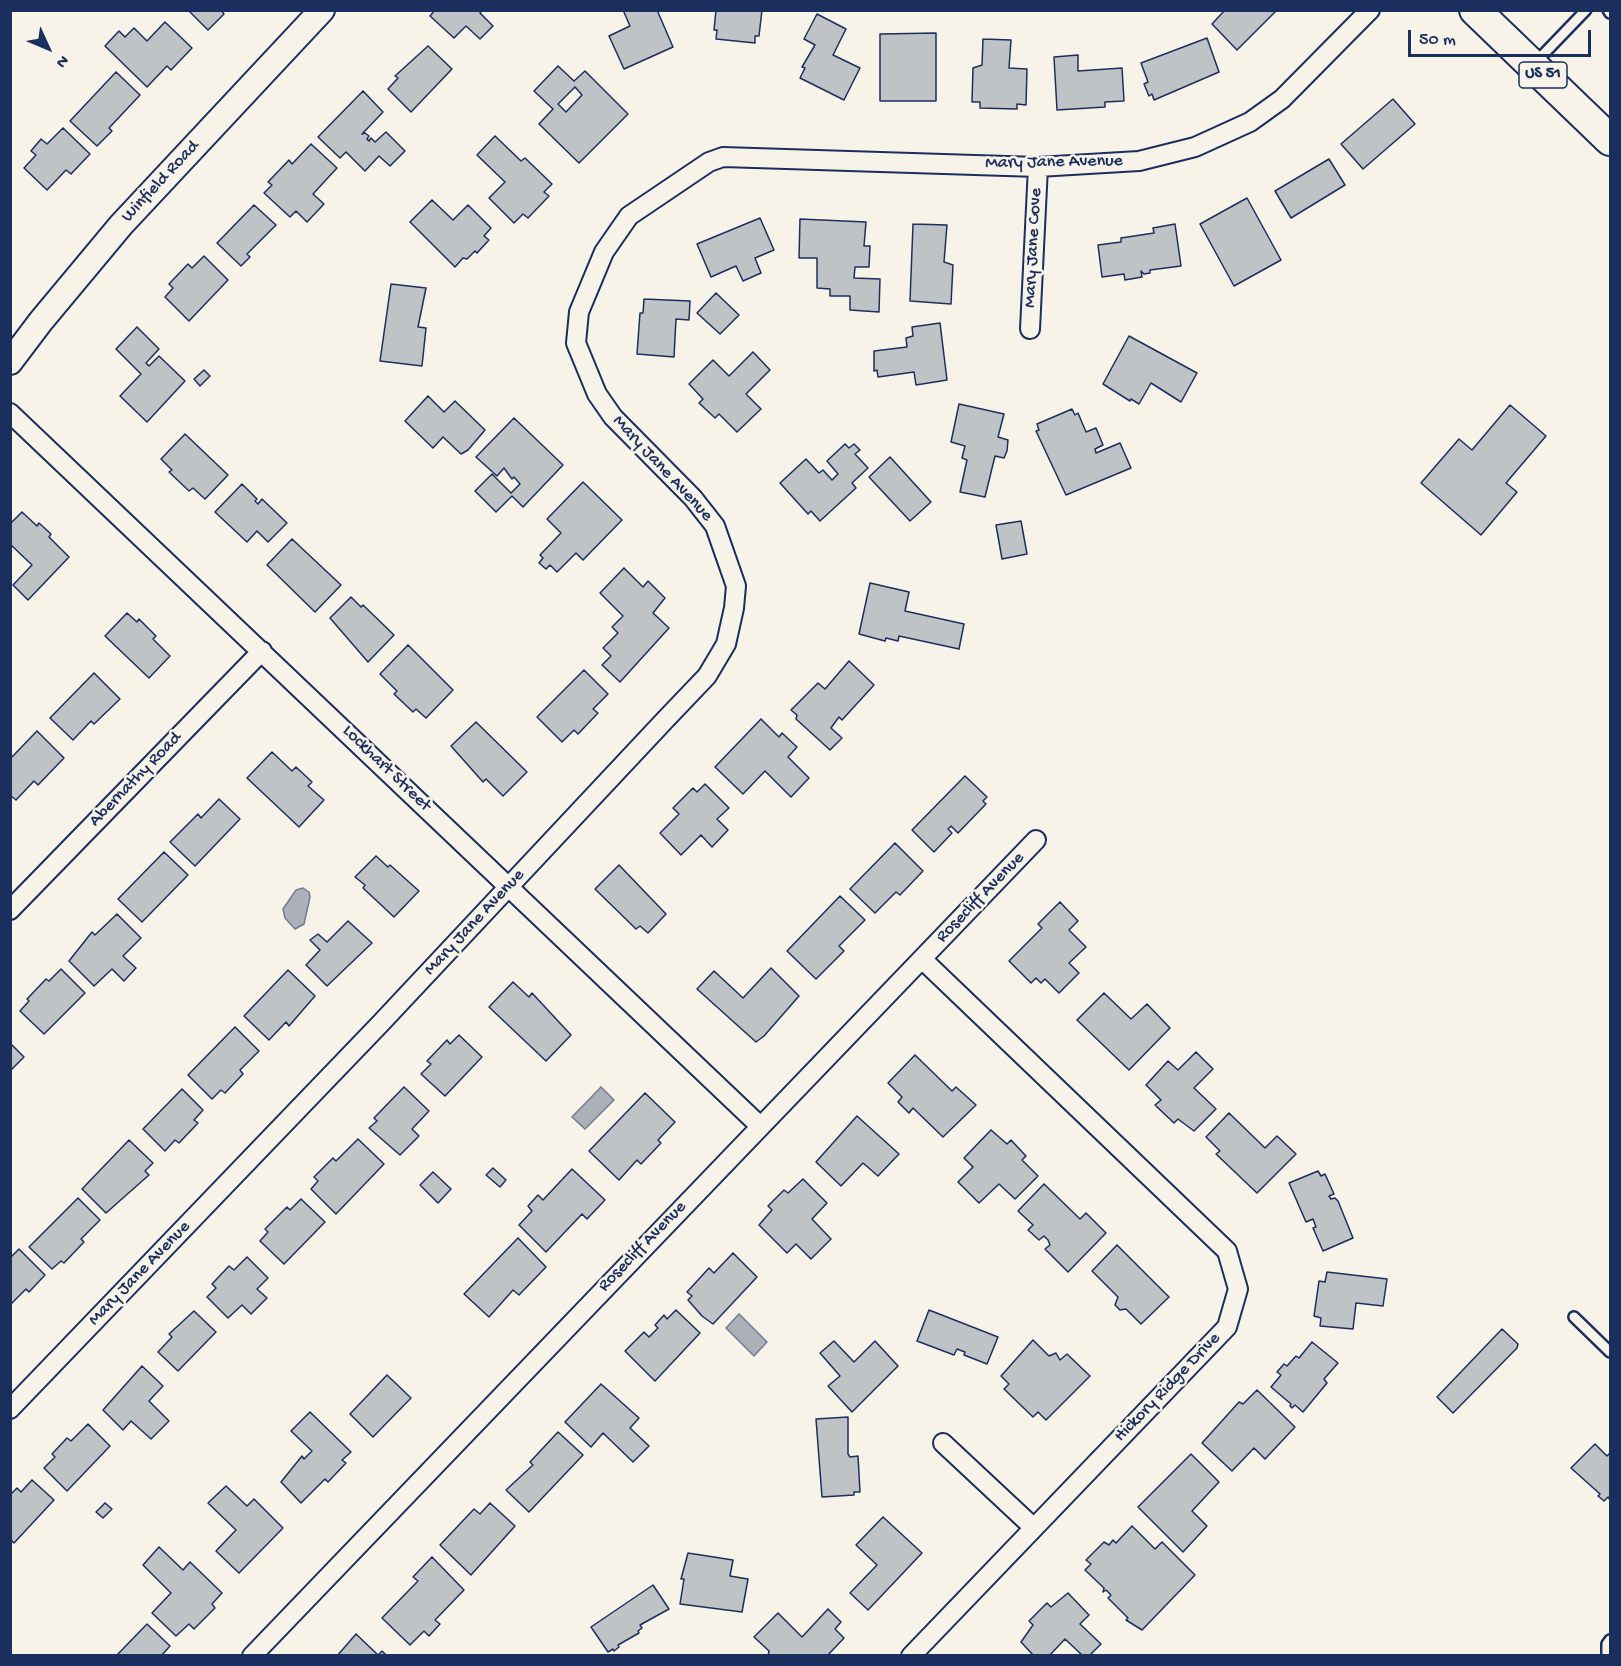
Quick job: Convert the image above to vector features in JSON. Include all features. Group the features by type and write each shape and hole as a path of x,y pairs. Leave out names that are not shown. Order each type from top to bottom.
{"main road":[{"name":"US 51","path":"1475,10 1611,140"}],"street":[{"name":"Winfield Road","path":"10,362 121,225 322,10"},
{"name":"Mary Jane Avenue","path":"10,1409 508,888 706,676 726,644 736,586 715,526 693,498 613,417 597,394 576,343 579,312 603,252 629,216 709,162 723,157 1038,167 1139,161 1195,147 1250,122 1282,99 1370,10"},
{"name":"Mary Jane Cove","path":"1030,329 1038,167"},
{"name":"Lockhart Street","path":"10,413 760,1126"},
{"name":"Abernathy Road","path":"10,910 262,651"},
{"name":"Rosecliff Avenue","path":"252,1656 1036,840"},
{"name":"Hickory Ridge Drive","path":"912,1656 1227,1327 1238,1289 1227,1251 922,959"},
{"path":"943,1443 1034,1528"}],"lane":[{"path":"1533,65 1586,10"},
{"path":"1574,1317 1611,1352"},
{"path":"1607,1656 1607,1644 1611,1640"}],"shaded area":[{"path":"303,888 309,892 310,897 304,924 295,929 285,918 283,909 296,890"},
{"path":"601,1087 614,1100 585,1129 572,1117"},
{"path":"739,1314 767,1342 754,1356 726,1328"}],"building":[{"path":"188,10 221,10 224,14 208,30"},
{"path":"435,10 482,10 480,13 493,26 480,39 466,26 454,38 430,16"},
{"path":"623,10 657,10 673,47 624,69 609,36 630,26"},
{"path":"716,10 762,10 759,36 755,36 755,43 716,39 717,30 714,30"},
{"path":"1225,10 1277,10 1237,50 1212,24"},
{"path":"817,14 846,29 833,55 860,68 844,100 800,78 805,68 802,67 815,45 804,39"},
{"path":"165,22 192,48 171,70 167,66 147,87 105,46 119,31 125,37 134,28 147,41"},
{"path":"936,33 936,101 880,101 880,34"},
{"path":"1207,38 1219,72 1154,100 1152,94 1149,96 1144,84 1148,82 1141,63"},
{"path":"983,39 1011,40 1009,68 1027,69 1026,105 1017,104 1017,109 980,108 980,102 972,102 973,68 982,65"},
{"path":"428,46 452,69 411,112 388,89 398,78 395,76"},
{"path":"1078,55 1078,71 1122,68 1124,101 1105,102 1105,107 1057,110 1054,57"},
{"path":"558,66 574,81 585,71 628,114 579,163 539,124 553,109 534,91","holes":["575,87 582,95 566,112 558,104"]},
{"path":"116,72 140,95 109,128 112,131 97,146 70,121"},
{"path":"363,91 383,112 362,134 365,133 369,136 367,139 369,141 371,138 375,142 386,132 405,151 390,166 379,156 365,171 346,152 340,158 318,137"},
{"path":"1393,99 1415,124 1363,169 1341,144"},
{"path":"63,128 90,154 71,174 66,170 47,190 24,168 36,155 31,151 41,139 47,144"},
{"path":"495,136 521,161 525,158 552,184 544,192 549,196 528,218 523,214 514,223 489,198 505,182 477,155"},
{"path":"311,144 337,168 313,194 324,204 307,222 296,211 290,217 264,193 272,185 268,182 289,160 292,164"},
{"path":"1329,159 1345,185 1291,218 1275,191"},
{"path":"1247,198 1281,260 1234,286 1200,224"},
{"path":"432,200 453,220 468,205 491,228 484,236 489,240 477,253 475,251 467,259 463,258 455,267 410,222"},
{"path":"254,205 276,225 247,254 250,257 241,266 217,243"},
{"path":"760,218 774,250 755,258 761,273 743,281 736,266 711,277 697,244"},
{"path":"800,219 866,222 864,246 870,246 869,267 855,267 854,278 880,279 879,312 850,310 850,296 830,296 830,289 817,288 817,258 799,258"},
{"path":"913,224 947,225 944,262 953,265 951,304 910,301"},
{"path":"1175,224 1181,266 1150,270 1150,273 1144,274 1141,271 1142,277 1125,280 1124,274 1102,277 1098,245 1121,242 1121,238 1154,233 1153,228"},
{"path":"204,256 228,280 189,321 165,297 173,288 169,284 188,264 192,268"},
{"path":"391,284 426,288 418,327 426,328 422,366 380,361"},
{"path":"716,293 739,315 720,334 697,313"},
{"path":"644,299 690,301 689,320 676,319 674,357 637,354 640,313 643,313"},
{"path":"940,323 947,380 916,385 914,372 878,377 877,370 874,371 874,351 907,347 906,338 913,336 912,327"},
{"path":"137,327 159,349 146,363 149,366 159,356 185,381 147,422 120,396 141,374 116,349"},
{"path":"1129,336 1197,373 1181,402 1151,383 1139,404 1103,384"},
{"path":"753,352 770,370 746,394 761,409 737,432 719,414 715,418 699,403 703,399 689,384 713,360 729,376"},
{"path":"204,370 210,376 200,386 194,379"},
{"path":"428,396 444,412 455,401 485,430 468,450 461,454 443,437 433,448 405,421"},
{"path":"959,404 1004,414 998,437 1008,440 1007,451 1004,458 995,456 985,497 960,492 967,460 962,458 965,446 951,442"},
{"path":"1510,405 1546,436 1506,483 1517,492 1481,535 1421,483 1459,439 1472,450"},
{"path":"1072,409 1075,415 1078,413 1086,432 1096,428 1103,445 1095,449 1096,453 1120,443 1131,468 1066,495 1036,431 1039,430 1037,424"},
{"path":"514,418 563,465 523,507 512,496 496,512 475,491 492,474 511,493 520,484 514,477 512,479 504,468 497,476 476,457"},
{"path":"185,434 228,475 205,499 193,488 189,491 169,472 172,470 161,459"},
{"path":"845,444 849,448 854,444 860,450 855,454 868,468 852,483 856,488 820,521 811,511 808,514 780,483 806,459 819,473 823,470 832,480 838,474 827,461"},
{"path":"890,457 931,502 910,521 869,477"},
{"path":"583,482 622,520 583,560 576,553 557,572 550,565 546,569 539,563 543,558 540,555 561,533 547,519"},
{"path":"242,484 257,499 255,501 258,504 262,499 287,523 268,542 257,531 247,542 215,512"},
{"path":"22,512 37,526 39,523 51,534 49,537 69,557 28,600 13,585 32,565 10,544 10,524"},
{"path":"1021,521 1027,554 1002,559 996,525"},
{"path":"292,539 341,585 315,612 267,565"},
{"path":"624,568 643,587 648,581 665,598 653,613 669,628 620,682 602,665 611,656 603,648 618,633 612,627 623,616 600,593"},
{"path":"870,583 909,592 905,611 964,624 959,649 899,636 898,641 886,638 885,641 859,634"},
{"path":"351,597 361,607 363,605 394,635 368,662 330,618"},
{"path":"127,613 137,622 139,619 156,636 153,639 170,656 149,678 105,636"},
{"path":"408,645 453,690 426,718 416,709 413,712 394,694 397,691 380,674"},
{"path":"849,661 874,685 842,720 839,717 831,728 842,738 830,750 796,719 797,715 791,710 818,683 825,689"},
{"path":"584,670 608,694 593,709 598,713 578,734 574,730 562,742 537,717"},
{"path":"94,673 120,699 94,724 91,721 73,740 50,718"},
{"path":"761,719 779,737 782,733 797,747 788,757 809,778 791,797 765,771 743,794 715,767"},
{"path":"476,722 527,772 503,796 486,779 483,782 451,746"},
{"path":"37,731 64,758 38,785 34,781 16,800 10,795 10,759"},
{"path":"272,752 292,771 296,767 312,782 308,786 324,800 299,827 247,778"},
{"path":"965,776 987,797 983,801 986,804 958,833 951,826 948,829 952,833 934,852 912,830"},
{"path":"705,784 729,808 717,819 728,830 712,847 701,835 681,855 660,833 679,814 673,808 693,788 697,792"},
{"path":"219,799 240,819 195,866 170,842 198,814 201,818"},
{"path":"895,843 923,871 900,895 896,892 875,913 850,889"},
{"path":"164,852 188,875 142,922 118,899"},
{"path":"376,856 388,867 390,865 419,891 394,917 363,888 365,885 355,877"},
{"path":"619,865 666,914 648,933 640,926 636,929 595,889"},
{"path":"840,896 865,920 839,946 844,951 816,979 787,951"},
{"path":"1060,902 1078,921 1069,930 1086,947 1069,963 1079,973 1059,993 1045,979 1041,983 1036,978 1031,983 1009,961 1042,928 1038,924"},
{"path":"117,914 141,938 123,956 136,968 124,981 112,969 94,986 69,961 92,932 95,935"},
{"path":"348,921 372,943 327,986 306,965 320,950 310,940 318,934 327,942"},
{"path":"771,968 799,996 756,1042 697,989 714,971 743,998"},
{"path":"61,969 85,993 44,1034 20,1011 29,1001 27,999 46,979 49,981"},
{"path":"288,970 315,996 289,1026 286,1022 269,1040 244,1016"},
{"path":"513,982 529,997 532,993 571,1035 546,1061 489,1007"},
{"path":"1104,993 1131,1019 1147,1004 1170,1028 1129,1070 1077,1020"},
{"path":"235,1027 259,1051 240,1070 243,1074 225,1093 221,1090 212,1099 188,1075"},
{"path":"459,1035 482,1057 445,1096 421,1074 431,1064 427,1061 447,1040 450,1044"},
{"path":"10,1043 24,1057 10,1071"},
{"path":"1196,1052 1213,1069 1194,1088 1216,1109 1194,1131 1178,1119 1174,1123 1155,1105 1161,1100 1146,1085 1168,1061 1178,1070"},
{"path":"915,1055 952,1091 956,1087 976,1105 943,1137 913,1108 909,1113 898,1102 902,1097 888,1083"},
{"path":"404,1087 429,1111 412,1129 419,1136 400,1155 369,1128 377,1121 374,1118"},
{"path":"182,1089 203,1110 194,1120 198,1123 179,1143 175,1140 165,1151 143,1129"},
{"path":"645,1093 675,1122 658,1140 661,1143 641,1164 637,1160 619,1180 589,1151"},
{"path":"1229,1113 1265,1148 1277,1136 1296,1154 1257,1193 1216,1154 1220,1151 1206,1137"},
{"path":"857,1116 899,1154 878,1176 863,1163 841,1186 816,1162"},
{"path":"991,1130 1007,1144 1011,1140 1026,1156 1022,1160 1038,1176 1015,1199 999,1184 979,1203 958,1182 973,1167 964,1158"},
{"path":"358,1139 384,1164 336,1214 311,1189 318,1181 314,1177 333,1158 336,1161"},
{"path":"129,1140 153,1163 145,1171 149,1175 106,1213 82,1189"},
{"path":"493,1168 506,1180 500,1187 486,1175"},
{"path":"572,1169 605,1200 587,1219 582,1214 546,1252 519,1225 532,1211 528,1206 538,1195 543,1200"},
{"path":"1318,1171 1321,1176 1325,1174 1334,1194 1329,1196 1338,1201 1353,1238 1323,1251 1313,1228 1316,1227 1313,1219 1306,1222 1289,1183"},
{"path":"433,1172 451,1189 438,1203 420,1185"},
{"path":"803,1179 827,1203 812,1219 831,1239 811,1259 796,1244 787,1253 759,1225 772,1210 768,1206 784,1190 788,1193"},
{"path":"1044,1184 1080,1219 1086,1213 1106,1233 1068,1272 1045,1249 1050,1245 1048,1240 1044,1236 1039,1240 1028,1230 1033,1225 1018,1211"},
{"path":"78,1198 100,1220 81,1239 84,1242 64,1263 61,1261 52,1269 29,1247"},
{"path":"301,1199 325,1222 284,1264 260,1241 268,1232 265,1229 287,1207 290,1210"},
{"path":"518,1238 546,1267 519,1295 513,1290 489,1317 464,1294"},
{"path":"1117,1245 1169,1297 1141,1324 1126,1309 1120,1310 1115,1305 1118,1297 1092,1271"},
{"path":"19,1249 45,1275 29,1292 26,1289 10,1305 10,1258"},
{"path":"733,1253 757,1277 713,1324 702,1316 688,1300 692,1296 687,1292 709,1268 714,1273"},
{"path":"247,1257 268,1278 257,1289 267,1298 251,1314 242,1305 228,1318 207,1297 216,1288 212,1284 229,1266 234,1270"},
{"path":"1327,1272 1387,1279 1383,1306 1356,1303 1353,1329 1320,1326 1321,1318 1314,1316 1319,1281 1325,1282"},
{"path":"676,1310 700,1333 655,1381 625,1351 644,1332 649,1337 658,1328 655,1325 664,1315 667,1319"},
{"path":"929,1310 998,1337 987,1364 964,1355 965,1352 957,1349 954,1355 917,1341"},
{"path":"194,1311 216,1332 178,1371 158,1352 172,1337 169,1334"},
{"path":"1502,1329 1518,1344 1517,1348 1453,1413 1437,1397"},
{"path":"1033,1340 1049,1356 1056,1353 1060,1360 1067,1354 1090,1376 1046,1420 1038,1412 1033,1417 1004,1389 1009,1384 1001,1376"},
{"path":"834,1341 854,1362 875,1341 898,1366 852,1412 828,1386 840,1376 820,1353"},
{"path":"1312,1342 1338,1363 1324,1379 1327,1383 1303,1412 1295,1405 1292,1408 1291,1404 1271,1387 1281,1375 1277,1372 1284,1364 1287,1366 1296,1356 1299,1358"},
{"path":"142,1366 163,1386 149,1401 169,1421 151,1439 131,1421 123,1430 103,1410"},
{"path":"387,1375 411,1398 373,1437 350,1414"},
{"path":"601,1384 639,1418 630,1428 649,1446 633,1462 603,1433 591,1447 565,1422"},
{"path":"1257,1390 1295,1427 1265,1459 1254,1448 1232,1471 1202,1443 1239,1402 1243,1404"},
{"path":"310,1412 351,1452 342,1460 346,1463 328,1482 325,1479 301,1503 281,1482 302,1456 304,1459 312,1451 291,1431"},
{"path":"848,1417 848,1454 850,1457 858,1456 860,1492 854,1492 854,1495 822,1497 816,1419"},
{"path":"88,1424 110,1446 67,1491 44,1468 55,1457 52,1454 67,1438 71,1441"},
{"path":"558,1432 583,1455 529,1512 506,1490 533,1465 530,1462"},
{"path":"1595,1444 1607,1456 1610,1453 1610,1500 1608,1497 1604,1501 1598,1496 1600,1494 1571,1468"},
{"path":"1191,1454 1219,1482 1192,1511 1207,1526 1183,1552 1138,1507"},
{"path":"32,1480 54,1500 14,1543 10,1539 10,1495 17,1488 21,1492"},
{"path":"226,1486 247,1506 254,1499 283,1528 239,1573 216,1551 236,1530 208,1503"},
{"path":"105,1503 112,1509 103,1518 96,1512"},
{"path":"490,1503 515,1526 471,1575 440,1545 474,1509 480,1514"},
{"path":"883,1517 922,1553 868,1610 850,1593 877,1565 856,1545"},
{"path":"1132,1526 1155,1549 1162,1542 1195,1575 1142,1630 1126,1620 1128,1618 1108,1598 1111,1595 1106,1590 1103,1592 1104,1588 1085,1570 1091,1564 1086,1560 1104,1542 1109,1545 1113,1540 1116,1543"},
{"path":"159,1547 183,1570 190,1562 222,1593 212,1604 215,1608 194,1629 189,1624 176,1636 152,1613 171,1593 143,1565"},
{"path":"688,1553 733,1560 730,1576 748,1579 742,1612 680,1604 684,1579 681,1579"},
{"path":"432,1557 464,1590 435,1620 440,1624 429,1636 424,1631 410,1645 382,1618 418,1581 413,1577"},
{"path":"653,1585 669,1609 640,1625 642,1628 638,1631 639,1633 618,1645 619,1647 614,1651 613,1649 608,1652 591,1627"},
{"path":"1068,1593 1089,1615 1080,1624 1101,1644 1089,1656 1083,1656 1065,1639 1049,1656 1034,1656 1021,1642 1033,1625 1029,1621 1047,1603 1051,1607"},
{"path":"828,1609 841,1622 835,1629 844,1638 827,1656 768,1656 769,1651 754,1637 778,1613 802,1637"},
{"path":"147,1624 170,1646 161,1656 116,1656"},
{"path":"356,1634 378,1655 382,1651 387,1656 337,1656"}]}
